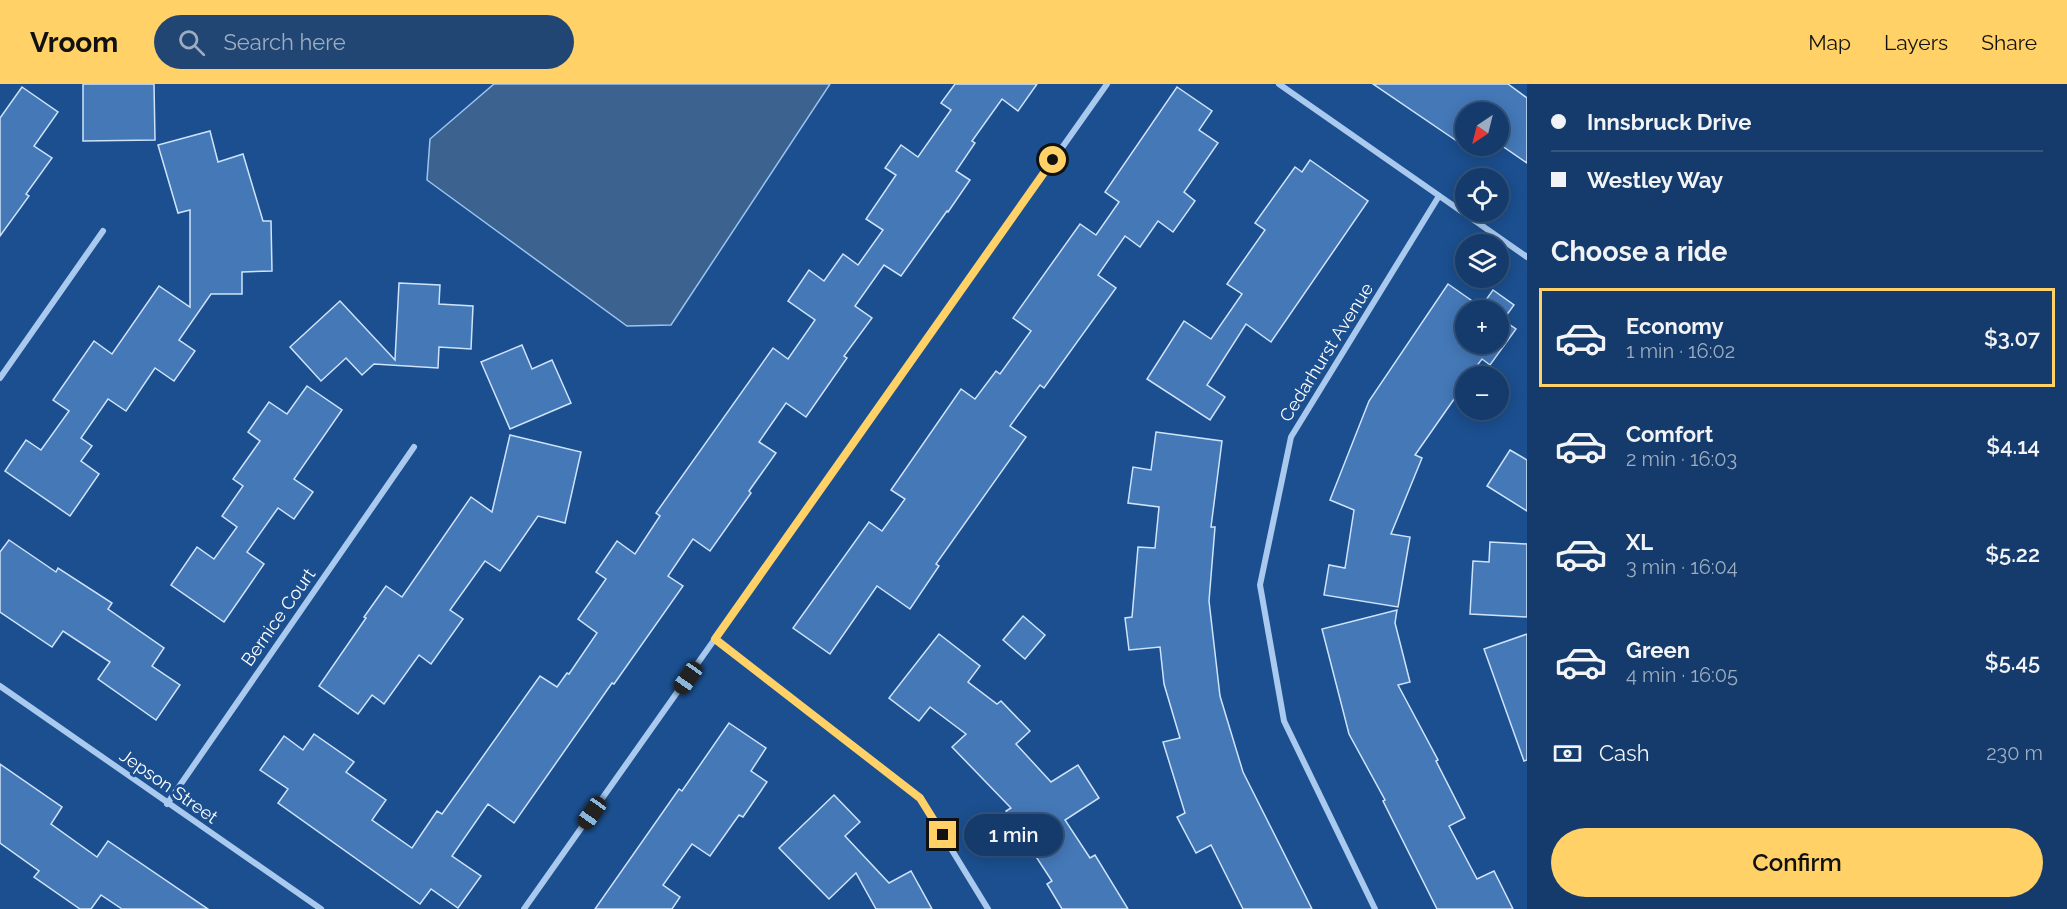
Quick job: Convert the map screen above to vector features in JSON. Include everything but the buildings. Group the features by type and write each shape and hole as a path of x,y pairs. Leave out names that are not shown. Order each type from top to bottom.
{"street":[{"path":"525,909 1107,84"},
{"path":"1279,84 1527,256"},
{"name":"Cedarhurst Avenue","path":"1375,909 1284,721 1260,585 1291,437 1439,196"},
{"path":"0,378 103,231"},
{"name":"Bernice Court","path":"167,804 414,447"},
{"path":"715,639 920,798 988,909"},
{"name":"Jepson Street","path":"0,686 321,909"}],"water":[{"path":"494,84 830,84 671,325 627,326 427,180 430,139"}],"route":[{"path":"943,835 920,798 715,639 1053,160"}]}
